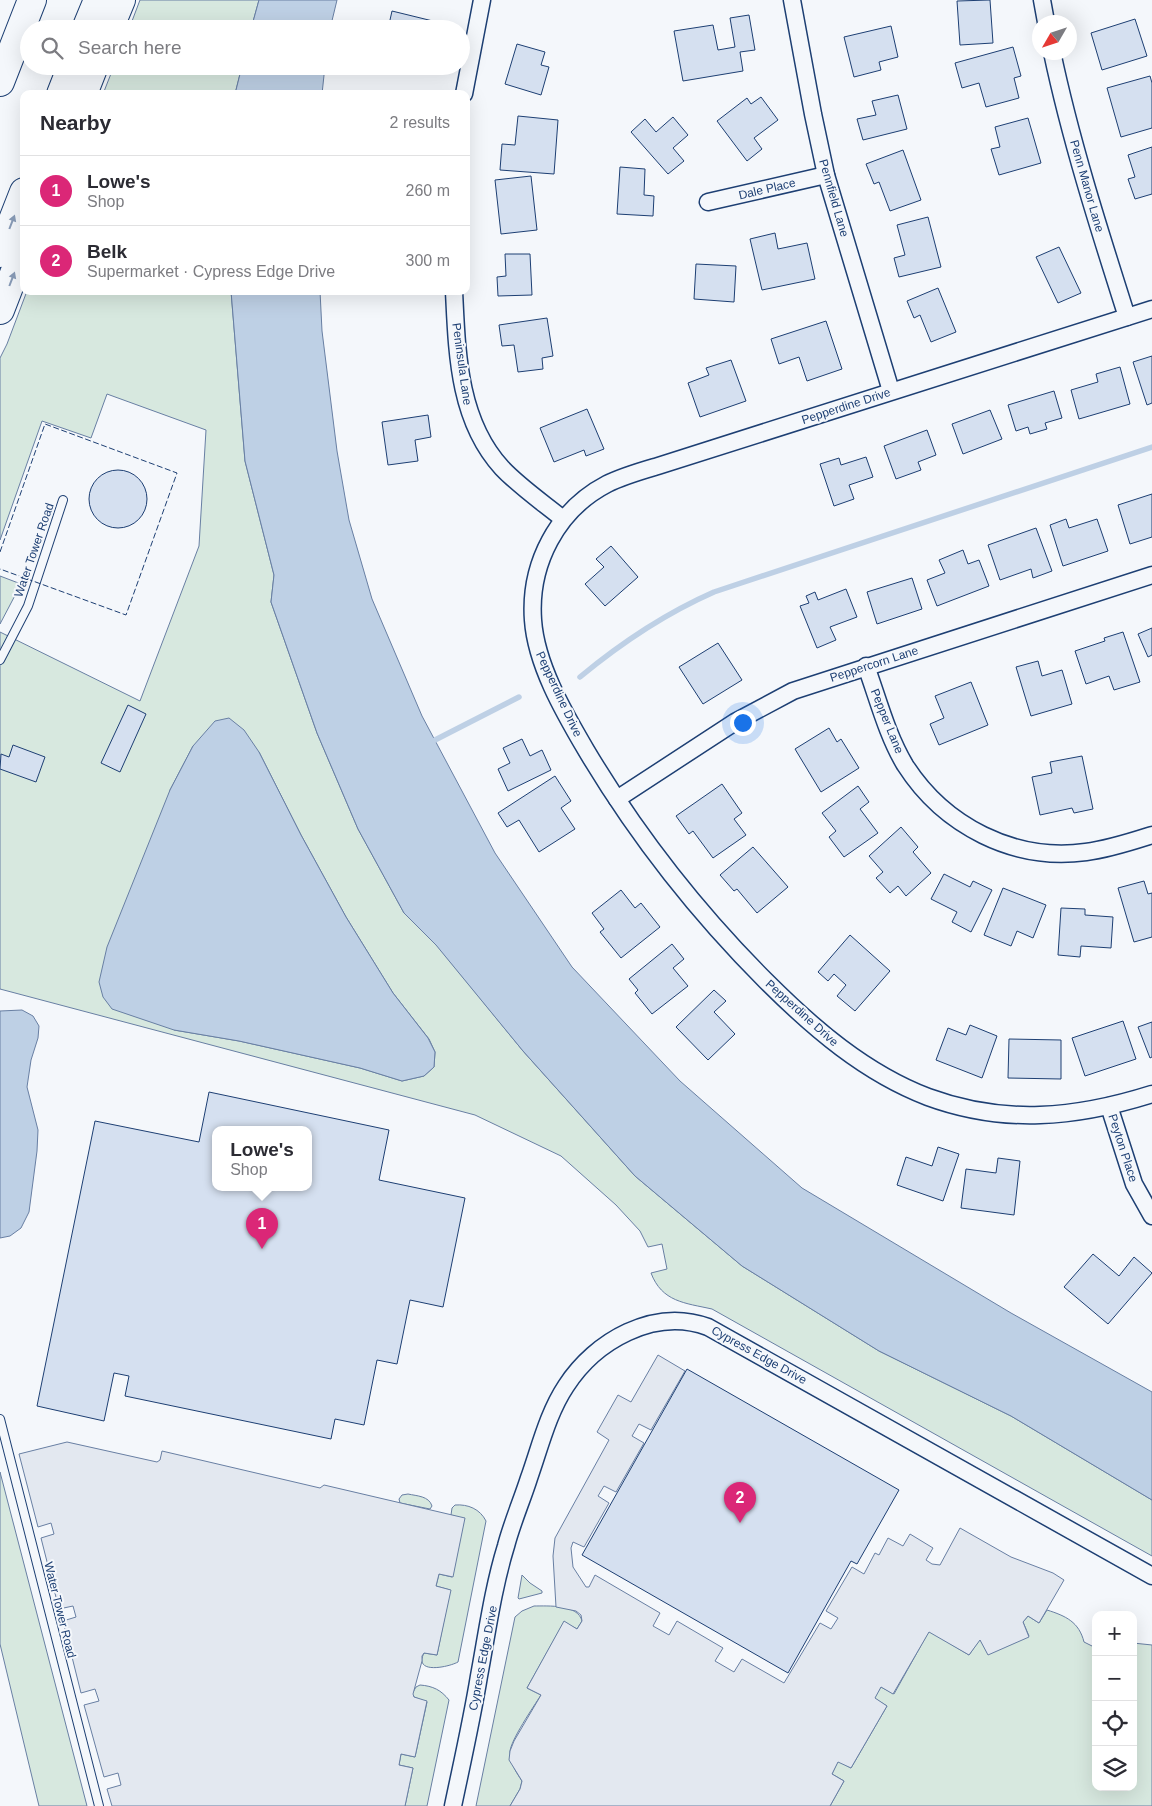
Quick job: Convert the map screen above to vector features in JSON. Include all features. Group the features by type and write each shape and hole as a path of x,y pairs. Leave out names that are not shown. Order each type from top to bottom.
{"highway":[{"path":"24,20 32,0"},
{"path":"90,20 98,0"},
{"path":"113,20 121,0"},
{"path":"0,82 20,31"},
{"path":"63,90 69,75"},
{"path":"85,90 90,75"},
{"path":"0,253 20,202"},
{"path":"0,310 20,258"}],"street":[{"path":"470,63 482,0"},
{"name":"Pennfield Lane","path":"792,0 826,175 892,391"},
{"path":"1042,0 1045,15"},
{"name":"Penn Manor Lane","path":"1054,60 1083,177 1127,317"},
{"path":"465,90 468,75"},
{"name":"Dale Place","path":"708,202 826,175"},
{"name":"Peninsula Lane","path":"454,295 463,386 467,407 479,437 492,457 508,474 563,519"},
{"name":"Pepperdine Drive","path":"1152,309 624,477 596,491 577,505 563,519 546,547 537,576 533,612 536,645 543,664 574,728 637,830 675,881 738,953 814,1026 870,1068 926,1096 958,1106 992,1113 1024,1116 1060,1115 1109,1106 1152,1094"},
{"name":"Peppercorn Lane","path":"617,799 735,722 777,699 814,683 1152,575"},
{"name":"Pepper Lane","path":"866,666 887,726 905,764 938,805 964,825 993,840 1038,853 1086,852 1120,845 1152,835"},
{"name":"Peyton Place","path":"1109,1106 1134,1184 1152,1216"},
{"name":"Cypress Edge Drive","path":"453,1806 506,1546 544,1433 565,1387 580,1367 607,1343 638,1328 661,1322 681,1320 696,1322 708,1327 1152,1576"}],"lane":[{"name":"Water Tower Road","path":"0,660 28,606 63,500"},
{"name":"Water Tower Road","path":"0,1419 99,1806"}],"shaded area":[{"path":"140,0 259,0 253,20 132,20"},
{"path":"110,75 240,75 236,90 105,90"},
{"path":"25,295 231,295 245,461 274,575 271,602 317,733 358,829 404,913 436,944 523,1051 635,1176 742,1266 879,1351 1011,1416 1152,1500 1152,1556 712,1309 684,1303 668,1296 661,1290 651,1273 667,1269 662,1244 648,1247 640,1231 616,1205 561,1156 475,1115 0,989 0,632 140,701 199,546 206,430 107,394 91,438 42,421 0,540 0,358","holes":["193,746 259,752 301,835 346,917 393,993 429,1039 435,1052 434,1067 424,1076 402,1081 360,1068 239,1041 174,1030 170,790"]},
{"path":"0,576 21,584 0,624"},
{"path":"658,1355 685,1371 651,1430 639,1424 632,1436 644,1443 616,1492 604,1486 598,1496 609,1503 584,1547 573,1542 571,1548 573,1567 586,1587 589,1587 595,1575 660,1613 653,1626 669,1635 677,1621 723,1648 715,1661 734,1672 742,1659 784,1683 820,1623 831,1629 838,1618 826,1611 852,1567 864,1574 875,1553 879,1555 888,1538 903,1546 910,1534 933,1548 926,1560 932,1564 940,1565 960,1528 1011,1557 1053,1573 1064,1580 1039,1623 1028,1616 1023,1622 1029,1637 988,1655 980,1640 969,1655 929,1632 893,1694 881,1687 875,1698 887,1706 851,1768 838,1762 832,1774 844,1781 830,1806 510,1806 520,1789 522,1781 509,1760 510,1751 541,1695 527,1688 564,1621 577,1629 582,1621 581,1615 576,1611 556,1607 553,1556 555,1538 609,1440 597,1432 618,1395 631,1402"},
{"path":"67,1442 157,1462 160,1460 162,1451 320,1488 324,1485 465,1518 453,1577 439,1574 436,1586 451,1590 437,1655 424,1653 422,1656 413,1694 414,1697 427,1701 415,1757 401,1754 399,1765 413,1768 405,1806 112,1806 107,1789 121,1785 118,1773 104,1777 84,1705 99,1701 95,1689 81,1693 63,1621 76,1617 73,1606 59,1609 41,1538 54,1534 51,1523 38,1527 19,1454"},
{"path":"0,1472 87,1806 39,1806 0,1644"},
{"path":"408,1494 425,1498 432,1506 430,1509 400,1503 399,1499 402,1495"},
{"path":"455,1505 473,1508 486,1521 458,1662 433,1668 423,1664 422,1660 424,1653 437,1655 450,1590 436,1586 439,1574 452,1577 464,1519 451,1515 452,1508"},
{"path":"522,1575 542,1591 542,1593 519,1599"},
{"path":"534,1606 554,1606 569,1609 575,1611 582,1621 577,1629 564,1622 527,1688 541,1695 511,1747 510,1756 512,1764 522,1781 520,1789 510,1806 476,1806 515,1617 522,1611"},
{"path":"1047,1610 1060,1615 1071,1621 1079,1629 1084,1642 1092,1646 1092,1791 1137,1791 1137,1643 1152,1645 1152,1806 830,1806 844,1781 832,1774 838,1761 851,1768 887,1706 874,1698 881,1687 894,1694 929,1631 969,1655 980,1639 988,1654 1029,1636 1023,1622 1028,1616 1039,1623"},
{"path":"420,1685 436,1689 449,1700 427,1806 405,1806 413,1768 399,1765 401,1754 415,1757 427,1702 414,1697 412,1694 416,1687"}],"water":[{"path":"259,0 337,0 332,20 253,20"},
{"path":"240,75 324,75 322,90 236,90"},
{"path":"231,295 320,295 322,331 337,451 349,520 372,599 422,716 495,853 572,967 680,1081 802,1188 1011,1313 1152,1392 1152,1500 1011,1416 879,1351 742,1266 635,1176 523,1051 436,945 404,913 358,829 317,733 271,602 274,575 245,461"},
{"path":"229,718 244,730 259,752 301,835 346,917 393,993 428,1038 435,1052 434,1067 424,1076 402,1081 360,1068 239,1041 174,1030 112,1009 103,997 99,982 107,947 170,790 193,746 215,721"},
{"path":"22,1010 33,1016 39,1026 27,1087 38,1130 37,1151 29,1212 21,1228 10,1236 0,1238 0,1011"}],"building":[{"path":"990,0 993,43 960,45 957,1"},
{"path":"392,11 429,20 390,20"},
{"path":"749,15 755,50 740,52 743,71 683,81 674,31 713,25 718,50 735,47 730,18"},
{"path":"1135,19 1147,56 1102,70 1091,33"},
{"path":"891,26 898,57 879,62 881,70 854,77 844,37"},
{"path":"517,44 545,52 541,65 549,67 541,95 505,84"},
{"path":"1013,47 1021,76 1014,78 1019,98 986,107 979,83 962,88 955,63"},
{"path":"1150,76 1152,83 1152,128 1121,137 1107,88"},
{"path":"898,95 907,129 863,140 857,119 876,115 872,101"},
{"path":"761,97 778,120 754,138 762,149 747,161 717,121 747,98 751,104"},
{"path":"518,116 558,120 554,174 500,170 502,144 515,145"},
{"path":"673,117 688,135 673,148 684,161 668,174 631,132 645,119 656,132"},
{"path":"1028,118 1041,163 999,175 991,149 1000,147 995,127"},
{"path":"1152,147 1152,194 1135,199 1128,179 1135,177 1128,155"},
{"path":"903,150 921,200 890,211 879,182 874,184 866,164"},
{"path":"620,167 645,169 644,195 654,196 653,216 617,214"},
{"path":"531,176 537,230 501,234 495,180"},
{"path":"928,217 941,267 899,277 894,258 905,255 897,225"},
{"path":"775,233 778,249 807,243 815,279 762,290 750,239"},
{"path":"1059,247 1081,293 1058,303 1036,257"},
{"path":"505,254 530,254 532,295 498,296 497,277 506,276"},
{"path":"696,264 736,266 734,302 694,299"},
{"path":"938,288 956,332 931,342 920,315 914,318 907,301"},
{"path":"547,318 553,356 542,358 543,369 518,372 514,345 502,346 499,325"},
{"path":"826,321 842,369 807,381 799,357 779,364 771,339"},
{"path":"1152,356 1152,403 1147,405 1133,362"},
{"path":"731,360 746,401 700,417 688,383 709,375 706,368"},
{"path":"1120,367 1130,404 1079,419 1071,390 1098,382 1096,374"},
{"path":"1054,391 1062,418 1045,423 1047,429 1030,434 1028,427 1016,431 1008,405"},
{"path":"587,409 604,449 586,456 584,450 554,462 540,428"},
{"path":"990,410 1002,439 963,454 952,424"},
{"path":"428,415 431,437 415,440 418,461 388,465 382,422"},
{"path":"927,430 936,455 918,462 921,470 896,479 884,446"},
{"path":"866,457 873,477 849,485 854,499 834,506 820,464 839,458 841,465"},
{"path":"118,470 129,472 142,483 147,499 145,510 134,523 118,528 107,526 94,515 89,499 91,488 102,475"},
{"path":"1152,494 1152,537 1130,544 1118,505"},
{"path":"1066,519 1069,528 1097,519 1108,551 1063,566 1050,525"},
{"path":"1036,528 1052,571 1033,578 1031,569 1000,580 988,545"},
{"path":"611,546 638,577 605,606 585,584 604,567 596,559"},
{"path":"963,550 968,564 979,560 989,586 937,606 927,580 945,573 939,560"},
{"path":"912,578 922,609 877,624 867,592"},
{"path":"846,589 857,617 830,627 836,640 817,648 800,606 809,603 806,596 815,592 818,600"},
{"path":"1152,628 1152,655 1148,657 1138,634"},
{"path":"1123,632 1140,682 1114,690 1109,676 1086,684 1075,651 1105,641 1104,638"},
{"path":"718,643 742,680 703,704 679,667"},
{"path":"1038,661 1042,676 1062,670 1072,704 1031,716 1016,667"},
{"path":"971,682 988,725 939,745 930,724 944,718 935,696"},
{"path":"128,705 146,714 120,772 101,763"},
{"path":"829,728 837,742 841,739 859,768 821,792 795,749"},
{"path":"522,739 530,756 542,750 551,770 508,791 498,769 510,763 503,748"},
{"path":"13,745 45,757 36,782 0,769 1,754 9,757"},
{"path":"1082,756 1093,809 1074,813 1072,808 1040,815 1032,777 1052,773 1050,762"},
{"path":"555,776 571,801 561,808 575,829 539,852 519,820 507,827 498,813"},
{"path":"722,784 742,813 734,819 746,835 713,858 693,831 689,834 676,816"},
{"path":"858,786 869,802 860,809 878,833 844,857 829,837 836,831 822,813"},
{"path":"901,827 918,847 913,852 931,873 906,896 898,886 890,893 876,878 883,872 869,856"},
{"path":"753,847 788,887 757,913 737,889 734,891 720,875"},
{"path":"944,874 970,887 973,881 992,890 971,932 952,922 957,912 931,899"},
{"path":"1144,881 1148,894 1152,893 1152,937 1134,942 1118,888"},
{"path":"1003,888 1046,905 1033,938 1017,931 1011,946 984,935"},
{"path":"621,890 635,908 641,903 660,927 621,958 600,932 604,929 592,913"},
{"path":"1061,908 1085,909 1085,915 1113,917 1111,948 1081,946 1080,957 1058,955"},
{"path":"850,935 890,971 855,1011 837,996 846,985 834,974 828,981 818,972"},
{"path":"672,944 684,959 673,968 688,986 652,1014 635,993 638,990 629,979"},
{"path":"714,990 726,1001 714,1012 735,1034 708,1060 676,1027"},
{"path":"1123,1021 1136,1059 1085,1076 1072,1038"},
{"path":"1152,1022 1152,1057 1150,1058 1138,1027"},
{"path":"970,1025 997,1036 982,1078 936,1060 948,1028 966,1035"},
{"path":"1009,1039 1061,1040 1061,1079 1008,1078"},
{"path":"209,1092 389,1130 379,1180 465,1198 443,1307 410,1300 397,1364 377,1360 364,1425 335,1419 331,1439 125,1396 129,1376 114,1373 104,1421 37,1406 95,1121 199,1142"},
{"path":"938,1147 959,1154 943,1201 897,1185 906,1157 932,1166"},
{"path":"998,1158 1020,1161 1014,1215 961,1208 966,1169 996,1173"},
{"path":"1093,1254 1119,1276 1134,1257 1152,1273 1108,1324 1064,1287"},
{"path":"687,1369 899,1490 857,1564 851,1561 788,1673 582,1555"}],"waterway":[{"path":"580,677 611,652 644,630 714,592 1152,447"},
{"path":"435,740 519,697"}],"fence":[{"path":"0,552 45,424 177,473 126,615 0,569"}],"place":[{"name":"Lowe's","path":"262,1249"},
{"name":"Belk","path":"740,1523"}]}
